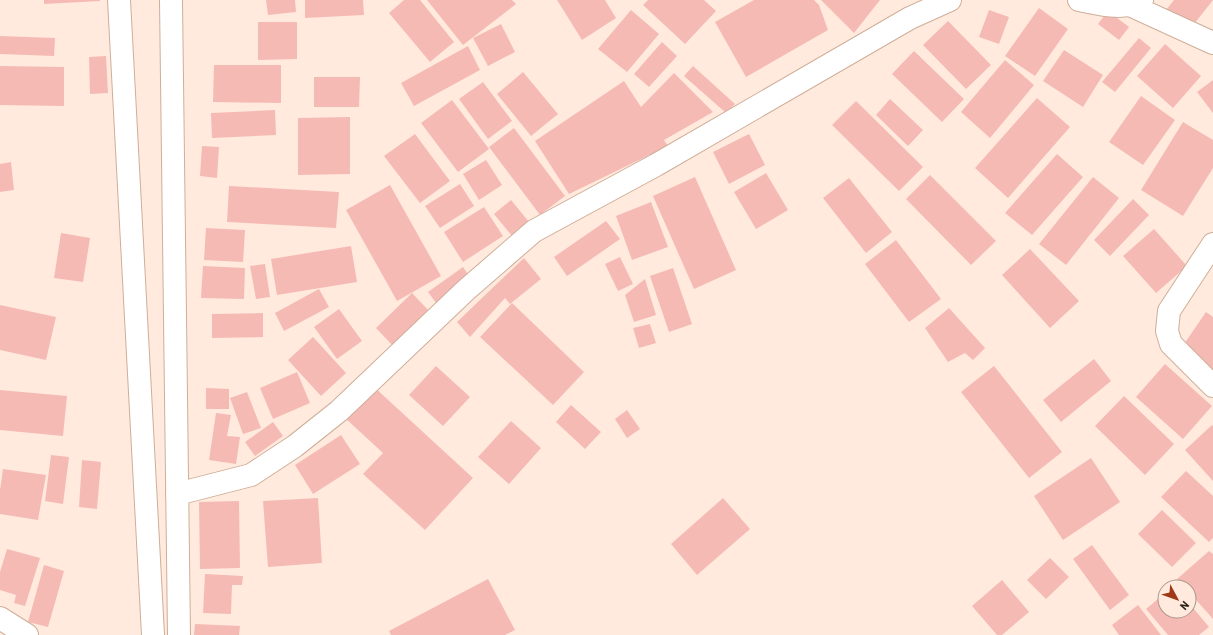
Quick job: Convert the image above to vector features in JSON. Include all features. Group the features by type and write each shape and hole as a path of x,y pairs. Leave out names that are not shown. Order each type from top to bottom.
{"street":[{"path":"119,0 153,635"},
{"path":"171,0 179,635"},
{"path":"177,494 251,476 295,446 339,412 466,290 534,232 656,165 910,18 950,0"},
{"path":"1080,0 1108,5 1137,3 1213,43"},
{"path":"1213,244 1169,312 1167,331 1171,344 1213,386"},
{"path":"0,618 27,635"}],"building":[{"path":"44,0 100,0 100,1 44,4"},
{"path":"266,0 295,0 296,12 268,15"},
{"path":"305,0 363,0 364,15 305,18"},
{"path":"404,0 420,0 454,42 430,62 389,13"},
{"path":"427,0 512,0 516,4 463,45"},
{"path":"557,0 605,0 616,18 582,40"},
{"path":"648,0 704,0 716,11 685,44 643,5"},
{"path":"754,0 814,0 819,5 828,30 746,77 715,22"},
{"path":"821,0 880,0 854,33"},
{"path":"1174,0 1213,0 1191,28 1166,10"},
{"path":"1039,8 1068,29 1035,76 1005,56"},
{"path":"631,10 659,34 627,72 598,49"},
{"path":"989,10 1009,17 999,44 979,37"},
{"path":"1108,11 1129,27 1119,40 1098,24"},
{"path":"948,21 991,65 966,89 923,45"},
{"path":"258,22 297,22 297,59 258,60"},
{"path":"501,24 515,52 488,66 473,38"},
{"path":"0,36 55,38 54,56 0,54"},
{"path":"1139,38 1151,48 1115,92 1102,82"},
{"path":"662,42 677,56 649,87 634,74"},
{"path":"1165,44 1201,76 1173,108 1137,76"},
{"path":"468,46 480,70 414,106 401,83"},
{"path":"1064,50 1103,75 1083,107 1043,81"},
{"path":"914,51 964,99 942,122 892,74"},
{"path":"106,56 108,93 90,94 89,57"},
{"path":"1005,60 1034,85 990,138 961,112"},
{"path":"214,65 281,65 281,103 213,102"},
{"path":"0,66 64,67 64,106 0,105"},
{"path":"693,66 735,104 726,113 684,76"},
{"path":"523,72 558,114 531,136 497,94"},
{"path":"674,73 713,112 664,140 668,146 569,194 535,141 624,81 641,107"},
{"path":"314,77 360,77 359,107 314,107"},
{"path":"1213,80 1213,113 1197,92"},
{"path":"483,82 512,121 488,139 459,99"},
{"path":"1141,96 1175,120 1143,165 1109,142"},
{"path":"1037,98 1070,127 1008,198 975,168"},
{"path":"890,99 923,130 908,146 876,115"},
{"path":"452,100 489,149 458,172 421,123"},
{"path":"856,101 923,167 899,191 832,125"},
{"path":"275,110 276,135 212,138 211,113"},
{"path":"350,117 350,174 298,175 298,118"},
{"path":"1183,122 1213,140 1213,168 1183,216 1141,190"},
{"path":"514,128 565,196 540,215 489,147"},
{"path":"415,134 450,181 420,203 384,156"},
{"path":"749,134 765,165 729,184 713,152"},
{"path":"202,146 219,147 217,178 200,176"},
{"path":"1057,154 1083,177 1032,235 1005,213"},
{"path":"486,160 502,185 479,200 463,174"},
{"path":"11,162 14,190 0,192 0,164"},
{"path":"766,173 788,210 756,229 734,192"},
{"path":"930,175 996,241 971,265 906,199"},
{"path":"695,177 736,270 694,289 653,196"},
{"path":"1093,177 1119,198 1066,265 1039,244"},
{"path":"849,178 892,232 866,253 823,198"},
{"path":"460,184 474,206 440,228 425,206"},
{"path":"390,185 441,276 397,301 346,210"},
{"path":"229,186 339,192 336,228 227,222"},
{"path":"1133,199 1149,215 1110,256 1094,240"},
{"path":"511,200 529,222 512,236 494,214"},
{"path":"651,202 668,247 632,260 616,216"},
{"path":"484,207 503,236 463,262 444,232"},
{"path":"606,221 620,239 567,276 554,257"},
{"path":"206,228 245,230 243,262 204,260"},
{"path":"1154,229 1187,266 1156,293 1123,256"},
{"path":"61,233 90,238 83,282 54,278"},
{"path":"896,240 941,299 909,322 865,264"},
{"path":"351,246 357,282 277,295 271,259"},
{"path":"1030,249 1079,301 1050,328 1002,275"},
{"path":"620,257 633,284 618,291 605,264"},
{"path":"524,258 541,279 510,304 505,298 470,337 457,322"},
{"path":"265,264 270,297 256,299 250,266"},
{"path":"203,266 245,268 244,299 201,298"},
{"path":"463,267 472,280 437,304 428,292"},
{"path":"673,268 692,324 669,332 650,276"},
{"path":"645,279 656,315 634,322 625,295"},
{"path":"319,289 329,307 284,331 275,313"},
{"path":"412,293 430,312 394,347 376,328"},
{"path":"512,303 584,372 553,405 480,337"},
{"path":"0,305 56,317 46,360 0,350"},
{"path":"949,308 985,348 973,360 965,353 948,362 925,328"},
{"path":"339,309 362,341 337,359 314,327"},
{"path":"1206,312 1213,317 1213,371 1180,350"},
{"path":"263,313 263,337 212,338 212,314"},
{"path":"650,324 656,343 639,348 633,328"},
{"path":"313,337 346,373 321,396 288,360"},
{"path":"1094,359 1111,381 1061,422 1043,400"},
{"path":"1165,364 1212,406 1183,439 1136,397"},
{"path":"436,366 470,397 443,426 409,395"},
{"path":"994,366 1062,452 1029,478 961,392"},
{"path":"297,372 310,403 273,419 260,388"},
{"path":"373,386 473,478 425,530 363,474 383,453 344,417"},
{"path":"206,388 229,389 229,409 206,409"},
{"path":"0,390 67,396 63,436 0,430"},
{"path":"247,392 261,428 243,434 230,398"},
{"path":"1124,396 1174,444 1145,475 1095,426"},
{"path":"571,405 601,432 585,449 556,422"},
{"path":"627,410 640,429 627,438 615,419"},
{"path":"216,413 231,415 227,436 240,437 236,464 209,460"},
{"path":"511,421 541,448 509,484 478,457"},
{"path":"273,422 283,436 255,456 245,442"},
{"path":"1212,425 1213,426 1213,481 1185,450"},
{"path":"341,435 360,464 313,494 295,465"},
{"path":"51,455 69,457 63,504 45,501"},
{"path":"1091,458 1120,502 1063,540 1034,496"},
{"path":"82,460 101,462 97,509 79,507"},
{"path":"3,469 46,475 38,520 0,514 0,490"},
{"path":"1186,471 1213,496 1213,538 1209,542 1161,497"},
{"path":"318,498 322,563 268,567 263,501"},
{"path":"723,498 750,529 697,575 671,544"},
{"path":"239,501 240,568 200,569 199,502"},
{"path":"1162,510 1196,543 1172,567 1138,534"},
{"path":"1092,545 1129,595 1110,610 1073,559"},
{"path":"7,549 40,558 25,606 14,603 16,595 0,590 0,572"},
{"path":"1209,551 1213,554 1213,619 1197,601 1197,579 1177,579"},
{"path":"1050,558 1069,577 1046,599 1027,580"},
{"path":"44,565 64,571 48,627 28,622"},
{"path":"205,574 243,576 242,585 232,585 231,614 203,613"},
{"path":"488,579 515,630 505,635 391,635 389,631"},
{"path":"1002,580 1029,612 1002,635 997,635 972,606"},
{"path":"1157,600 1157,619 1197,619 1197,613 1209,627 1199,635 1168,635 1146,609"},
{"path":"1138,605 1161,635 1119,635 1112,625"},
{"path":"195,624 240,626 239,635 194,635"}]}
